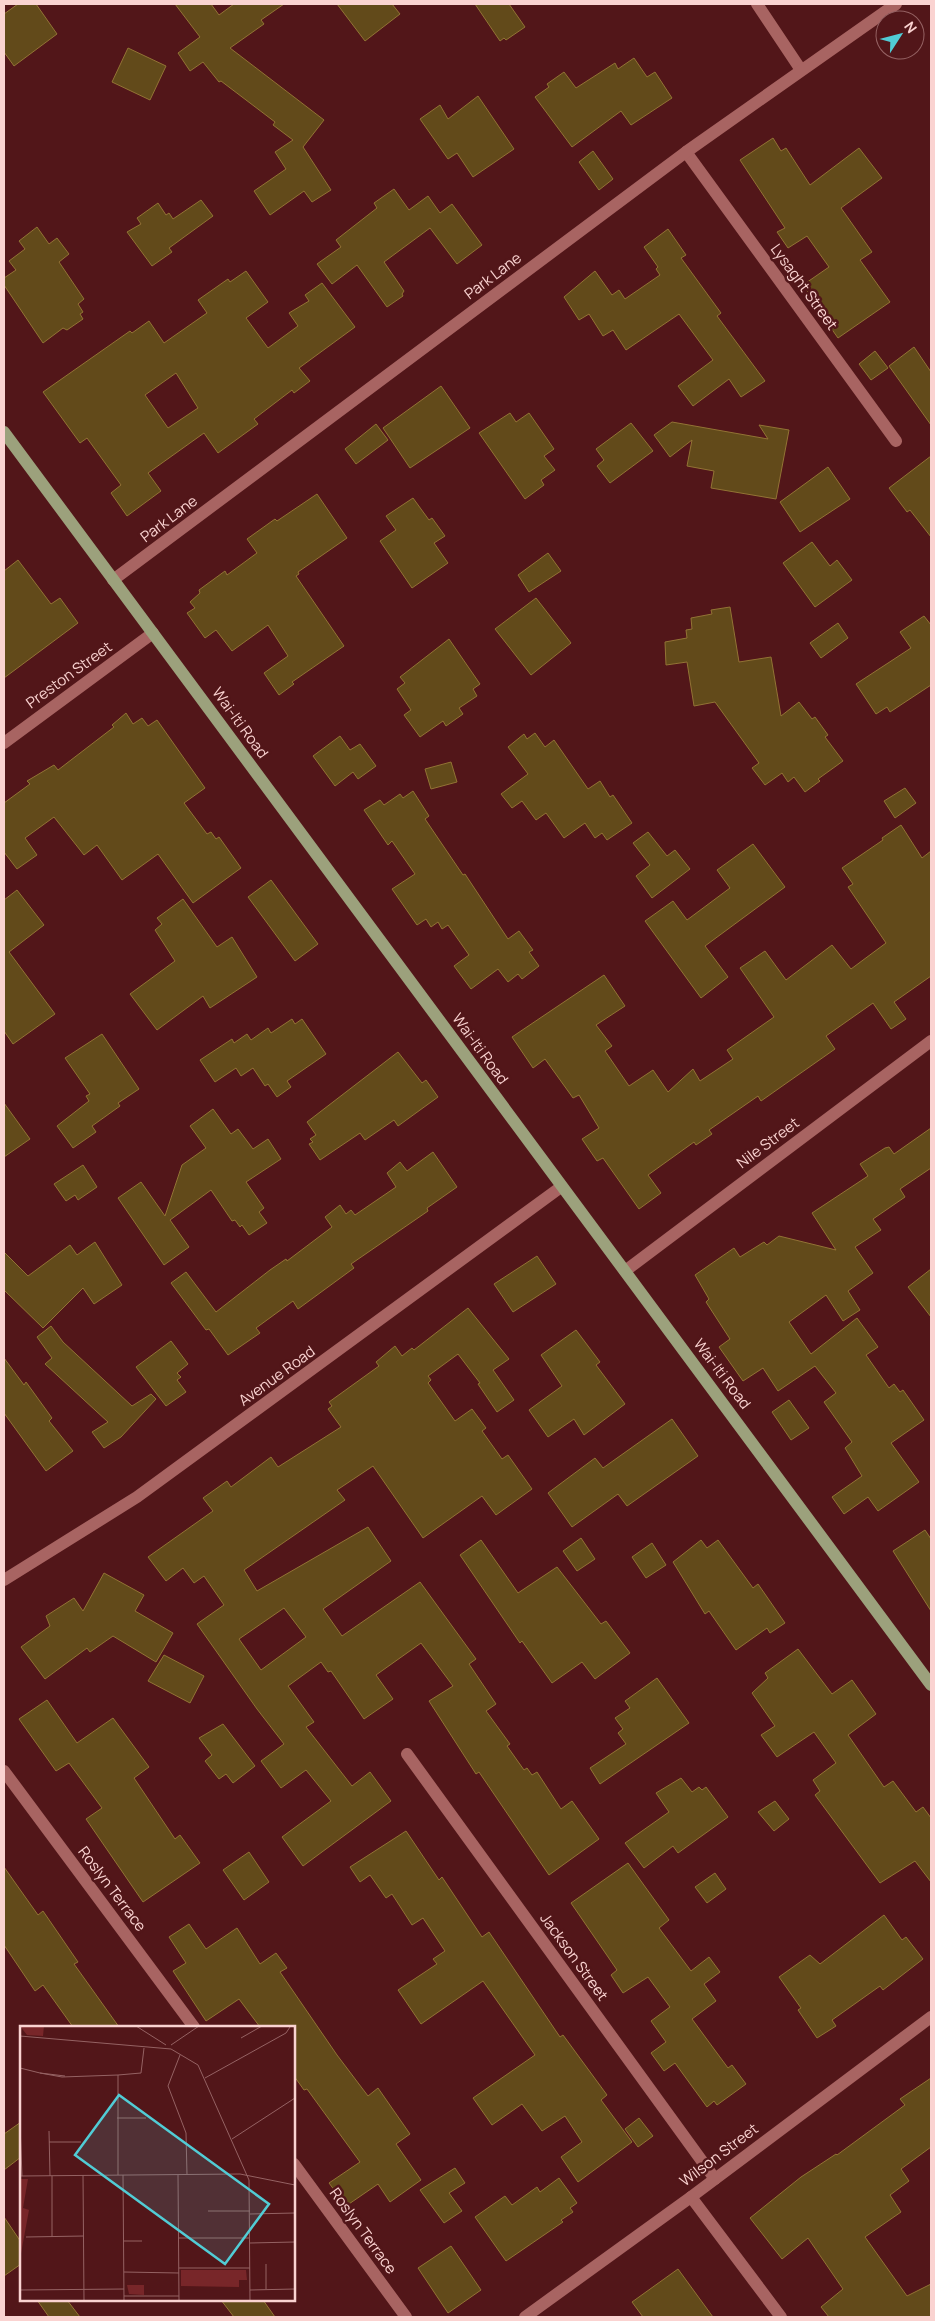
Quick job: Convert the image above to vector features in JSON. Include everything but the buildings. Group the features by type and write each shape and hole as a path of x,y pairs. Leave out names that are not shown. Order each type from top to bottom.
{"main road":[{"name":"Wai-Iti Road","path":"4,432 931,1685"}],"street":[{"path":"757,4 801,70"},
{"name":"Park Lane","path":"114,580 686,152 896,4"},
{"name":"Lysaght Street","path":"686,152 896,440"},
{"name":"Preston Street","path":"4,743 153,633"},
{"name":"Nile Street","path":"625,1271 931,1042"},
{"name":"Avenue Road","path":"4,1580 145,1492 562,1186"},
{"name":"Jackson Street","path":"407,1754 715,2179"},
{"name":"Roslyn Terrace","path":"4,1771 193,2026"},
{"name":"Wilson Street","path":"525,2317 715,2179 931,2017"},
{"name":"Roslyn Terrace","path":"295,2165 406,2317"},
{"path":"691,2196 781,2317"}]}
